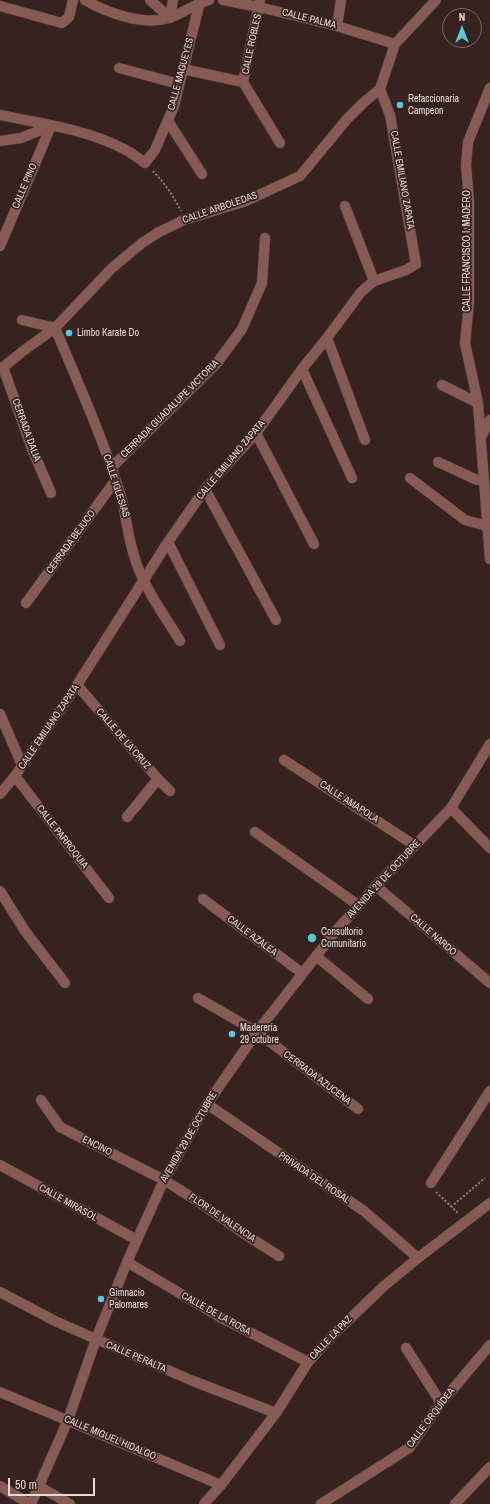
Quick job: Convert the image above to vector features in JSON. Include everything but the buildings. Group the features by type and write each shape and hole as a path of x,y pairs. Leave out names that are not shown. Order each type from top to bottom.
{"street":[{"path":"0,6 62,23 69,18 73,0"},
{"path":"85,0 105,10 132,18 157,21 170,18 204,1"},
{"path":"150,0 170,18"},
{"path":"170,18 173,0"},
{"name":"CALLE PALMA","path":"223,0 260,3 395,44"},
{"path":"337,26 341,0"},
{"path":"395,44 436,0"},
{"name":"CALLE MAGUEYES","path":"145,163 155,150 174,106 183,68 204,1"},
{"name":"CALLE ROBLES","path":"260,3 243,82 280,143"},
{"name":"CALLE ARBOLEDAS","path":"2,369 23,351 55,328 112,268 142,243 184,220 246,201 300,176 347,119 380,88 395,44"},
{"path":"119,68 179,84"},
{"path":"183,68 243,82"},
{"name":"CALLE EMILIANO ZAPATA","path":"0,794 15,776 77,685 145,582 168,542 205,489 256,433 302,369 361,292 374,281 406,270 416,264 390,115 380,88"},
{"name":"CALLE FRANCISCO I. MADERO","path":"490,88 468,142 466,165 469,201 469,303 464,343 478,403 490,559"},
{"path":"0,115 100,138 126,150 145,163"},
{"path":"168,121 202,174"},
{"path":"0,142 21,138 51,126"},
{"name":"CALLE PINO","path":"0,246 4,227 51,126"},
{"path":"345,206 374,281"},
{"name":"CERRADA GUADALUPE VICTORIA","path":"111,468 217,363 242,329 262,282 265,238"},
{"path":"22,320 55,328"},
{"name":"CALLE IGLESIAS","path":"55,328 87,404 120,493 128,522 133,552 145,582 180,641"},
{"path":"327,338 365,440"},
{"name":"CERRADA DALIA","path":"2,369 51,493"},
{"path":"302,369 352,478"},
{"path":"442,385 478,403"},
{"path":"481,437 490,420"},
{"path":"256,433 314,544"},
{"path":"438,462 477,480 483,479"},
{"path":"410,478 465,520 487,526"},
{"name":"CERRADA BEJUCO","path":"26,603 115,481"},
{"path":"205,489 276,620"},
{"path":"168,542 220,645"},
{"name":"CALLE DE LA CRUZ","path":"77,685 170,791"},
{"path":"0,714 22,765"},
{"name":"AVENIDA 29 DE OCTUBRE","path":"30,1504 68,1420 96,1339 127,1262 164,1180 206,1104 257,1032 316,956 376,886 451,808 490,744"},
{"name":"CALLE AMAPOLA","path":"284,760 414,845"},
{"name":"CALLE PARROQUIA","path":"15,776 110,898"},
{"path":"127,817 158,779"},
{"path":"451,808 490,848"},
{"path":"255,832 358,906"},
{"name":"CALLE NARDO","path":"376,886 490,983"},
{"path":"0,891 25,931 65,983"},
{"name":"CALLE AZALEA","path":"203,899 302,974"},
{"path":"316,956 368,999"},
{"name":"CERRADA AZUCENA","path":"198,998 257,1032 358,1109"},
{"path":"431,1183 490,1091"},
{"name":"ENCINO","path":"41,1100 60,1127 164,1180"},
{"name":"PRIVADA DEL ROSAL","path":"206,1104 364,1211 418,1258"},
{"name":"CALLE MIRASOL","path":"0,1165 137,1240"},
{"name":"FLOR DE VALENCIA","path":"164,1180 279,1256"},
{"name":"CALLE LA PAZ","path":"204,1504 221,1485 276,1413 308,1362 334,1332 384,1286 490,1203"},
{"name":"CALLE DE LA ROSA","path":"127,1262 220,1317 308,1362"},
{"name":"CALLE PERALTA","path":"0,1292 57,1322 193,1381 276,1413"},
{"name":"CALLE ORQUÍDEA","path":"321,1504 409,1448 441,1403 490,1345"},
{"path":"406,1348 441,1403"},
{"name":"CALLE MIGUEL HIDALGO","path":"0,1392 221,1485"},
{"path":"455,1504 490,1467"},
{"path":"0,1486 30,1504"},
{"path":"38,1486 70,1504"}],"path":[{"path":"145,163 159,177 177,202 184,220"},
{"path":"451,1207 485,1178"},
{"path":"431,1183 431,1188 466,1221"}],"place":[{"name":"Refaccionaria Campeon","path":"400,105"},
{"name":"Limbo Karate Do","path":"69,333"},
{"name":"Consultorio Comunitario","path":"312,938"},
{"name":"Maderería 29 octubre","path":"232,1034"},
{"name":"Gimnacio Palomares","path":"101,1299"}]}
